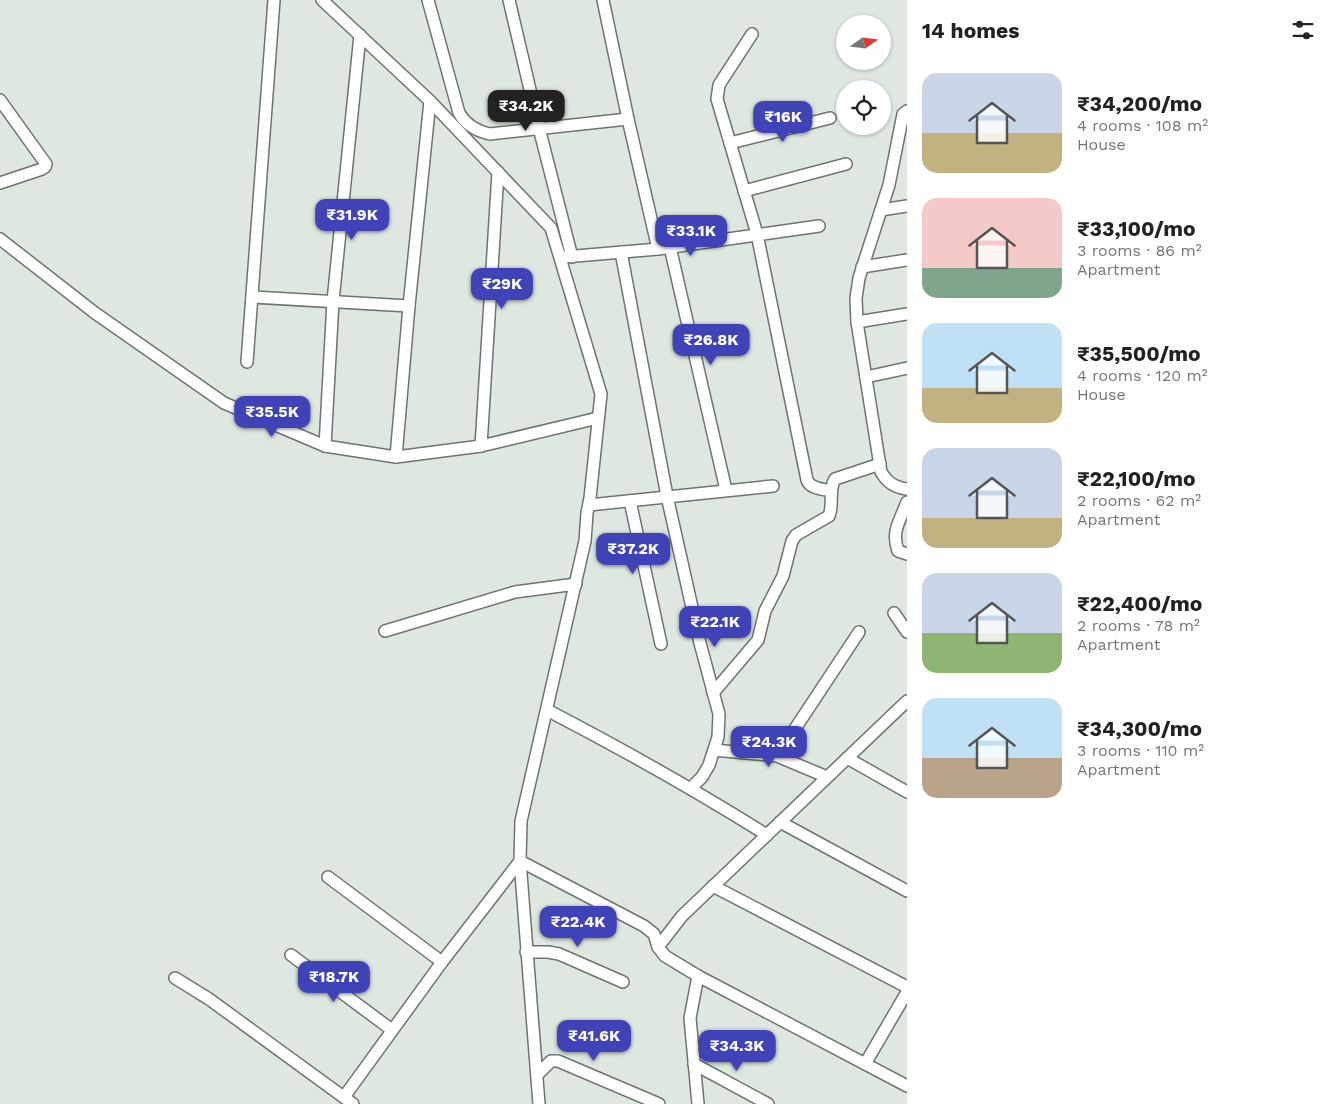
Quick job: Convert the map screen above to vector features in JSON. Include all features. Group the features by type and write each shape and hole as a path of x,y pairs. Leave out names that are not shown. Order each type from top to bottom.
{"street":[{"path":"247,362 274,0"},
{"path":"322,0 430,101 498,172 551,228 566,257"},
{"path":"428,0 459,113 463,119 477,130 490,134 628,119"},
{"path":"509,0 539,128 566,257 601,394 587,513 586,541 521,821 520,860 539,1104"},
{"path":"603,0 628,119 664,248 726,490"},
{"path":"752,34 723,77 717,93 757,234 808,484 831,490"},
{"path":"325,446 332,301 360,35"},
{"path":"0,100 46,164 42,169 0,183"},
{"path":"396,457 430,101"},
{"path":"907,111 903,114 889,185 862,267 856,298 857,322 881,472 887,482 907,489"},
{"path":"730,143 830,118"},
{"path":"744,191 846,164"},
{"path":"481,446 498,172"},
{"path":"881,210 907,206"},
{"path":"566,257 664,248 819,226"},
{"path":"0,239 95,313 224,403 325,446 396,457 481,446 598,418"},
{"path":"620,252 667,496 720,722 718,737 705,771 691,788"},
{"path":"862,267 907,260"},
{"path":"252,297 409,306"},
{"path":"857,322 907,314"},
{"path":"866,377 907,368"},
{"path":"713,693 758,640 765,611 783,576 792,541 796,535 829,516 831,510 831,490 835,479 880,464"},
{"path":"589,505 773,486"},
{"path":"630,501 661,644"},
{"path":"907,502 894,534 894,540 898,551 907,554"},
{"path":"385,631 516,592 576,584"},
{"path":"894,613 907,632"},
{"path":"777,756 859,632"},
{"path":"658,947 682,916 907,701"},
{"path":"547,710 691,788 767,835"},
{"path":"714,750 777,756 827,777"},
{"path":"847,758 907,792"},
{"path":"780,822 907,891"},
{"path":"520,860 644,926 654,934 658,947 665,956 698,976 907,1086"},
{"path":"175,978 209,999 348,1101 392,1030 520,860"},
{"path":"328,877 442,962"},
{"path":"713,886 907,986"},
{"path":"526,952 559,954 623,982"},
{"path":"291,955 392,1030"},
{"path":"698,976 690,1018 698,1104"},
{"path":"865,1064 907,992"},
{"path":"537,1075 551,1061 558,1060 659,1104"},
{"path":"694,1064 768,1104"}]}
